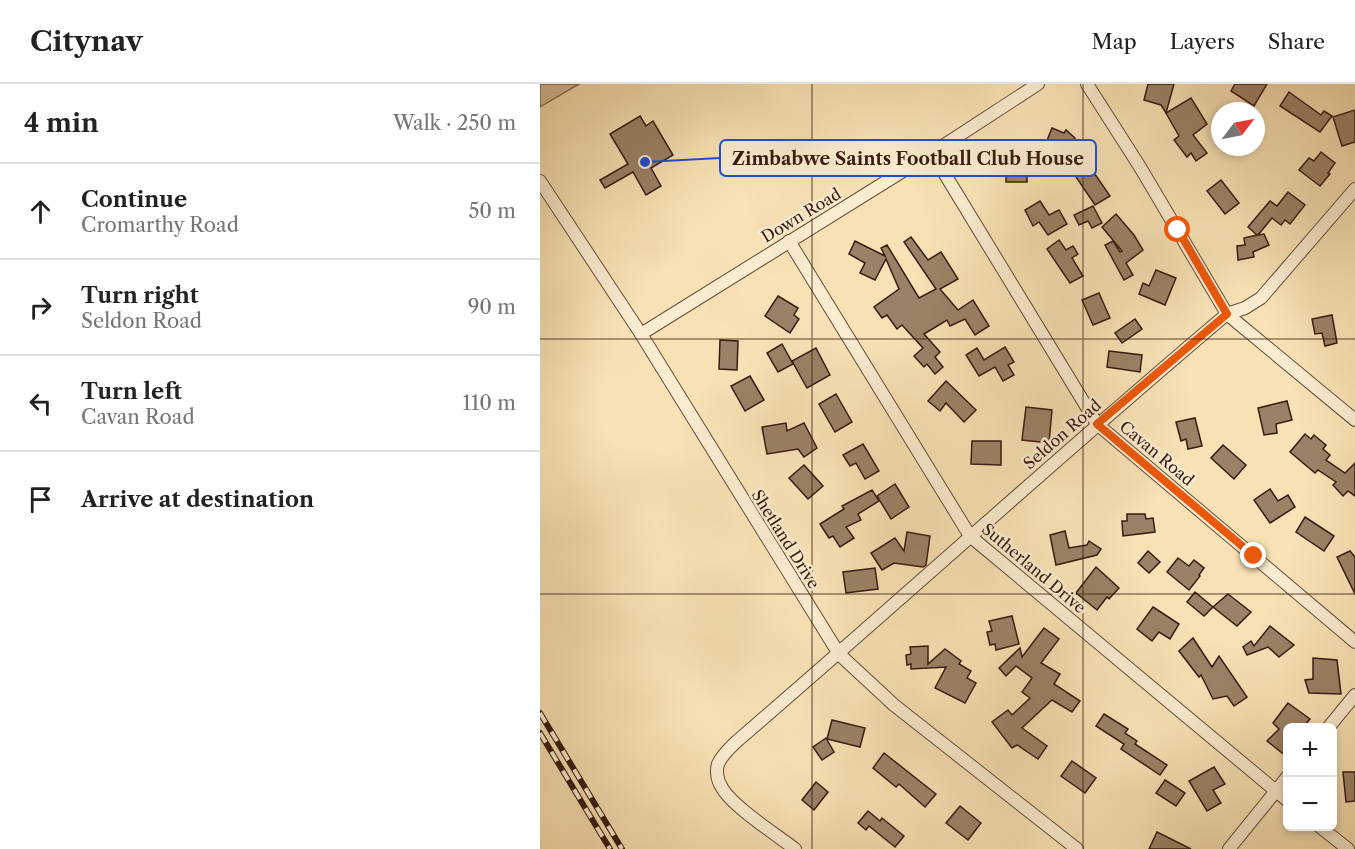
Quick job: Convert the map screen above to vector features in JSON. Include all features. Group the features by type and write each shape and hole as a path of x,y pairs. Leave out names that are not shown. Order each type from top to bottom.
{"street":[{"name":"Down Road","path":"641,334 932,153 1038,84"},
{"path":"1087,84 1151,185 1227,314 1355,420"},
{"name":"Cavan Road","path":"932,153 1097,424 1355,642"},
{"name":"Shetland Drive","path":"540,181 641,334 839,654 910,718 1077,849"},
{"name":"Seldon Road","path":"795,849 729,798 721,787 717,775 718,764 736,742 839,654 1097,424 1227,314 1245,308 1260,298 1353,195"},
{"name":"Sutherland Drive","path":"789,241 970,536 1283,798"},
{"path":"1332,723 1355,694"},
{"path":"1229,849 1286,777"},
{"path":"1325,831 1348,849"}],"shaded area":[{"path":"540,84 579,84 540,107"}],"building":[{"path":"1148,84 1174,84 1166,113 1161,105 1144,100"},
{"path":"1235,84 1267,84 1256,102 1248,102 1231,91"},
{"path":"1289,92 1321,115 1324,111 1332,116 1320,132 1280,106"},
{"path":"1191,98 1207,124 1193,135 1207,153 1196,161 1191,153 1187,157 1174,140 1179,136 1166,113"},
{"path":"1355,110 1355,142 1342,146 1333,117"},
{"path":"640,116 646,126 653,121 673,155 651,168 661,186 646,195 633,172 605,188 600,180 628,164 610,134"},
{"path":"1052,128 1064,133 1066,130 1075,138 1064,152 1070,164 1059,169 1050,151 1044,148"},
{"path":"1321,152 1335,163 1328,173 1330,174 1320,186 1299,170 1309,158 1314,161"},
{"path":"1006,157 1027,157 1027,182 1006,182"},
{"path":"1090,167 1110,196 1095,205 1076,177"},
{"path":"1221,180 1239,203 1225,214 1207,191"},
{"path":"1288,192 1305,205 1290,224 1285,220 1281,225 1272,218 1258,235 1264,234 1269,245 1253,252 1254,257 1238,260 1237,246 1245,245 1244,238 1257,235 1248,227 1270,201 1277,206"},
{"path":"1040,201 1049,215 1059,210 1067,224 1048,235 1039,222 1033,226 1025,210"},
{"path":"1093,206 1102,223 1092,228 1088,221 1079,225 1074,215"},
{"path":"1116,214 1134,235 1143,250 1126,263 1133,275 1124,280 1105,245 1113,241 1120,252 1122,251 1102,227"},
{"path":"911,237 928,260 941,252 958,279 940,289 958,310 973,300 989,326 975,335 965,319 950,326 947,320 924,334 940,352 935,357 943,367 935,374 927,364 924,367 914,356 923,348 902,325 897,329 887,315 882,318 874,307 899,289 886,259 875,280 860,273 865,263 849,254 855,241 885,256 881,248 887,245 919,298 936,289 904,242"},
{"path":"1059,240 1066,250 1073,246 1078,254 1072,258 1083,276 1070,283 1047,249"},
{"path":"1156,270 1176,278 1165,305 1139,294 1143,283 1149,286"},
{"path":"1099,293 1110,318 1093,325 1082,300"},
{"path":"778,296 798,308 794,315 799,319 790,333 765,316"},
{"path":"1332,315 1337,343 1325,346 1322,333 1315,334 1312,319"},
{"path":"1135,319 1142,329 1122,343 1115,333"},
{"path":"720,340 738,341 737,370 719,369"},
{"path":"782,344 793,364 778,372 767,353"},
{"path":"1005,347 1014,362 1008,365 1014,375 1003,381 995,367 979,376 966,355 977,348 984,360"},
{"path":"816,348 830,375 807,388 792,361"},
{"path":"1109,351 1142,355 1140,372 1107,367"},
{"path":"750,376 764,400 745,411 731,386"},
{"path":"946,381 976,410 964,422 946,403 940,411 928,401"},
{"path":"836,394 852,422 835,432 819,404"},
{"path":"1287,401 1292,420 1276,424 1277,433 1264,435 1258,408"},
{"path":"1026,407 1052,410 1049,443 1022,440"},
{"path":"1195,418 1202,446 1188,449 1186,439 1181,441 1176,422"},
{"path":"786,423 787,431 804,423 817,448 804,457 798,449 767,454 762,427"},
{"path":"1305,434 1311,439 1314,435 1326,445 1323,449 1330,455 1326,460 1345,473 1355,463 1355,496 1348,491 1343,496 1333,485 1336,482 1318,470 1315,473 1290,452"},
{"path":"972,441 1001,441 1001,465 971,464"},
{"path":"863,444 879,471 865,479 856,463 850,466 843,455"},
{"path":"1223,445 1246,465 1234,479 1211,458"},
{"path":"804,465 823,486 808,499 789,478"},
{"path":"895,484 909,507 891,519 877,496"},
{"path":"1270,489 1278,501 1288,495 1295,507 1270,523 1254,500"},
{"path":"872,490 879,501 858,514 861,520 846,527 854,538 840,547 833,536 829,538 820,524 844,509 842,506"},
{"path":"1127,514 1145,514 1146,519 1153,518 1155,532 1123,536 1122,521 1127,521"},
{"path":"1305,517 1334,536 1324,551 1296,532"},
{"path":"1065,531 1069,548 1087,545 1089,541 1101,549 1097,555 1056,565 1050,535"},
{"path":"907,532 930,536 926,565 923,567 894,563 882,570 871,553 895,538 904,551"},
{"path":"1148,551 1160,562 1149,573 1138,563"},
{"path":"1350,551 1355,557 1355,594 1337,557"},
{"path":"1178,558 1189,566 1194,560 1204,568 1189,590 1167,572"},
{"path":"1096,567 1119,588 1109,599 1107,597 1097,610 1076,593"},
{"path":"875,568 878,589 846,593 843,572"},
{"path":"1195,592 1213,607 1204,616 1187,602"},
{"path":"1228,594 1251,612 1237,626 1213,607"},
{"path":"1153,607 1179,624 1170,639 1159,632 1152,641 1137,629"},
{"path":"1012,616 1019,644 996,650 995,644 990,645 987,632 992,631 989,621"},
{"path":"1270,626 1294,645 1279,657 1268,647 1247,655 1243,647 1251,641 1254,646"},
{"path":"1044,628 1059,639 1041,663 1060,674 1054,684 1080,701 1072,712 1052,700 1022,728 1047,746 1038,759 1017,745 1012,748 992,722 1008,710 1012,715 1030,698 1022,692 1032,678 1016,666 1006,676 999,668 1020,648 1022,657"},
{"path":"1193,638 1212,667 1219,656 1247,697 1234,706 1227,696 1213,699 1201,675 1199,677 1179,651"},
{"path":"928,646 928,664 945,649 961,661 959,664 971,671 967,678 976,683 965,703 935,688 946,667 911,669 911,664 907,665 906,655 911,654 910,647"},
{"path":"1313,658 1337,660 1341,694 1309,693 1305,680 1313,679"},
{"path":"1288,703 1310,719 1306,723 1283,723 1283,754 1267,741 1279,729 1273,723"},
{"path":"1104,714 1128,729 1125,733 1137,741 1135,744 1167,765 1160,775 1121,749 1124,744 1096,726"},
{"path":"832,720 865,728 860,747 827,739"},
{"path":"826,738 834,752 822,760 813,747"},
{"path":"884,753 936,794 925,807 899,784 896,787 873,768"},
{"path":"1072,761 1096,778 1085,793 1061,776"},
{"path":"1214,767 1225,784 1213,790 1221,803 1207,811 1189,781"},
{"path":"1343,772 1355,772 1355,801 1346,802"},
{"path":"1165,780 1185,793 1176,806 1156,793"},
{"path":"816,782 828,792 814,810 802,800"},
{"path":"960,806 981,823 968,840 946,823"},
{"path":"868,811 880,821 882,818 904,836 895,847 869,826 866,830 858,823"},
{"path":"1157,832 1191,849 1149,849"}],"railway":[{"path":"540,713 622,849"},
{"path":"540,733 610,849"}],"place":[{"name":"Zimbabwe Saints Football Club House","path":"645,162"}],"route":[{"path":"1178,230 1227,314 1097,424 1254,556"}]}
